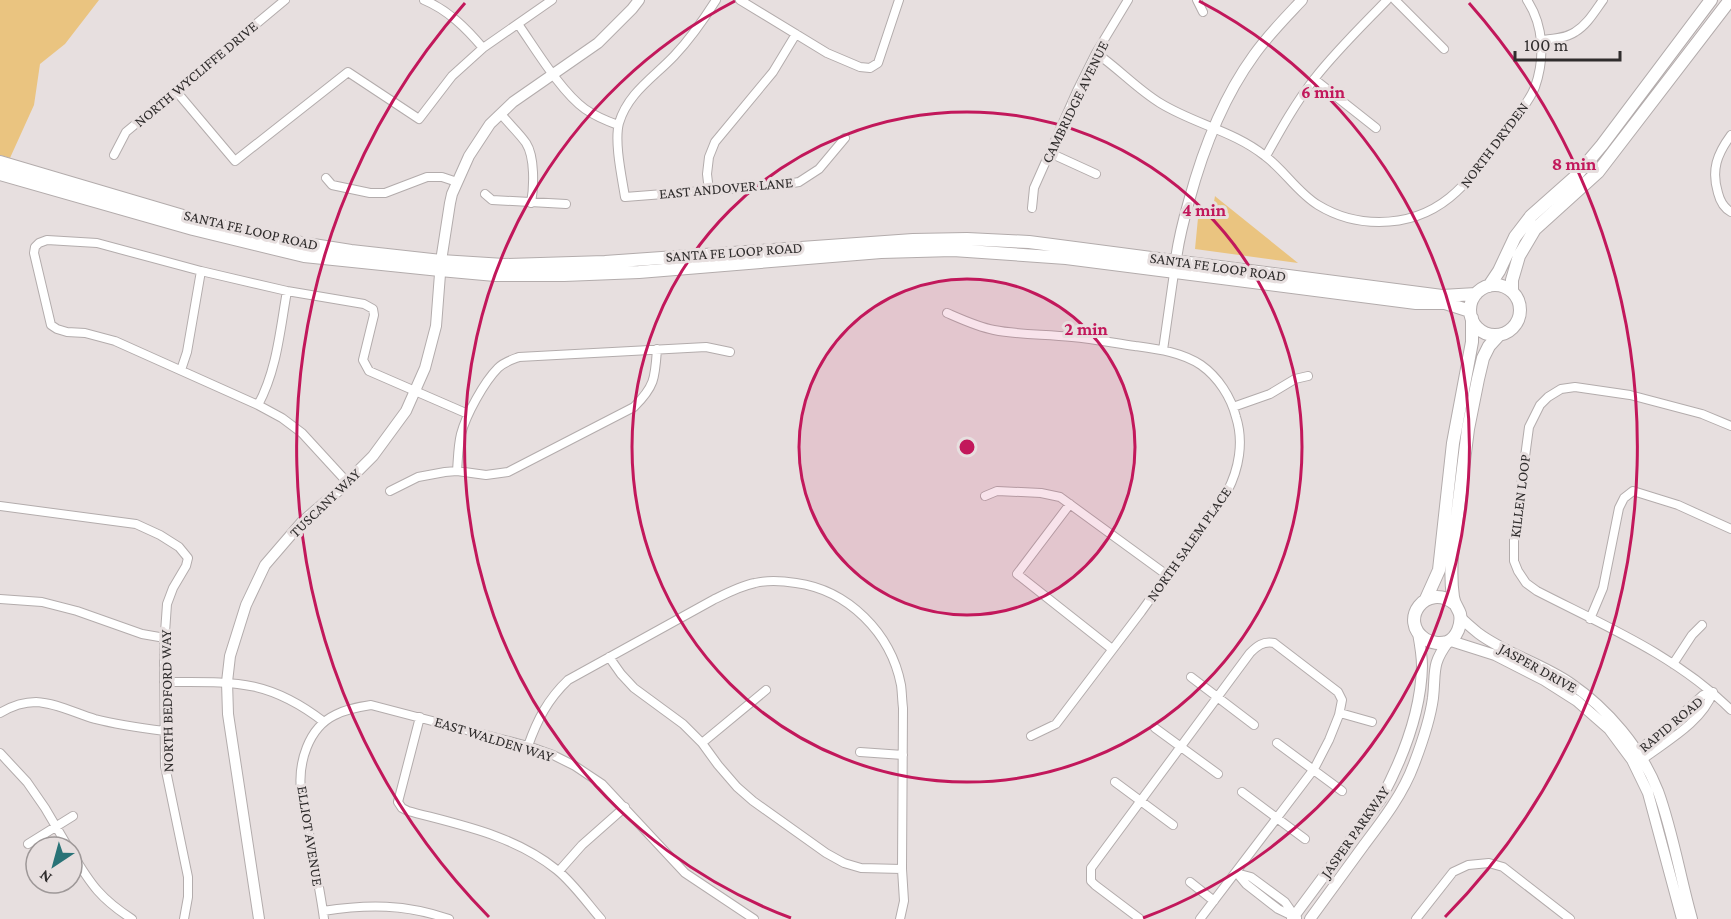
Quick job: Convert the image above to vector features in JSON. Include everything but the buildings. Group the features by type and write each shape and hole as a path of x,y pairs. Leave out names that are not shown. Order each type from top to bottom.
{"main road":[{"path":"1489,286 1499,271 1515,237 1531,216 1575,177 1602,145 1711,0"},
{"path":"1512,291 1512,280 1519,256 1535,230 1598,172 1730,0"},
{"name":"SANTA FE LOOP ROAD","path":"0,162 193,219 250,233 329,248 507,275 639,272 858,254 953,250 1175,267 1442,296 1476,294"},
{"name":"SANTA FE LOOP ROAD","path":"0,174 193,229 304,256 441,265"},
{"name":"SANTA FE LOOP ROAD","path":"1175,267 1416,303 1445,303 1471,315"},
{"path":"1426,599 1439,570 1453,443 1472,342 1471,315 1471,305 1476,294 1482,289 1497,285 1512,291 1520,305 1518,321 1507,332 1499,335 1482,331 1476,326 1471,315"},
{"path":"1455,604 1441,597 1426,599 1415,614 1414,621 1418,633 1436,643 1449,641 1458,631 1461,618 1455,604 1451,575 1468,429 1483,358 1489,346 1499,335"}],"street":[{"name":"NORTH WYCLIFFE DRIVE","path":"114,155 126,132 285,0"},
{"path":"424,0 448,13 483,48"},
{"path":"176,91 235,161 348,72 419,118 452,76 483,48 552,0"},
{"name":"TUSCANY WAY","path":"259,919 234,760 226,682 230,656 246,605 265,565 302,522 373,456 406,411 425,368 436,326 441,265 452,195 469,156 490,124 513,102 598,43 639,0"},
{"path":"518,24 569,95 598,117 618,125 628,102 675,55 701,24 717,0"},
{"path":"740,0 827,53 860,67 870,68 878,63 899,0"},
{"name":"CAMBRIDGE AVENUE","path":"1032,208 1034,188 1077,91 1096,53 1128,0"},
{"path":"1197,0 1203,12"},
{"path":"1163,350 1185,216 1212,127 1254,55 1302,0"},
{"path":"1266,156 1288,116 1314,79 1331,58 1388,0"},
{"path":"1395,0 1444,49"},
{"name":"NORTH DRYDEN","path":"1096,53 1159,102 1244,142 1266,156 1316,204 1338,215 1367,222 1395,222 1417,217 1439,206 1456,193 1526,104 1535,87 1542,40 1539,24 1527,0"},
{"path":"1542,40 1575,32 1604,0"},
{"path":"709,191 707,174 709,157 716,142 773,72 796,34"},
{"path":"1314,79 1376,128"},
{"path":"501,114 526,144 531,156 534,191 531,203"},
{"name":"EAST ANDOVER LANE","path":"618,125 618,148 625,197 799,182 819,169 845,138"},
{"path":"1731,135 1717,160 1714,177 1719,197 1726,209 1731,212"},
{"path":"1602,145 1613,154"},
{"path":"1050,153 1096,174"},
{"path":"326,178 332,185 370,193 385,193 427,177 442,177 458,182"},
{"path":"485,194 492,200 566,204"},
{"path":"347,482 302,433 282,418 258,405 115,341 85,333 67,332 51,325 34,253 35,247 47,240 97,243 287,291 364,304 373,309 374,315 363,360 364,366 369,371 468,414"},
{"path":"181,370 187,352 201,271"},
{"path":"258,405 267,388 274,366 287,291"},
{"name":"NORTH SALEM PLACE","path":"947,313 996,330 1073,337 1163,350 1199,364 1219,384 1233,407 1241,439 1235,476 1227,492 1141,612 1056,724 1031,736"},
{"path":"457,471 461,434 468,414 492,374 509,360 519,357 706,347 730,352"},
{"path":"390,491 418,477 457,471 486,475 508,472 634,407 648,394 655,375 657,349"},
{"path":"1233,407 1270,394 1295,379 1308,376"},
{"name":"KILLEN LOOP","path":"1731,426 1702,414 1649,399 1575,387 1561,389 1539,405 1529,428 1514,538 1514,561 1518,571 1526,583 1536,591 1637,643 1688,673 1713,692 1731,710"},
{"path":"985,496 997,490 1041,493 1060,497 1167,574"},
{"path":"1590,619 1603,588 1619,508 1624,498 1633,491 1678,505 1731,529"},
{"path":"1070,504 1017,574 1112,649"},
{"name":"NORTH BEDFORD WAY","path":"0,506 136,524 179,547 188,558 167,604 164,682 165,766 188,876 188,897 184,919"},
{"path":"528,746 542,710 568,680 737,588 757,582 783,581 813,585 835,595 859,612 878,632 891,655 900,684 903,708 902,869 904,901 900,919"},
{"path":"0,599 42,602 77,611 118,627 165,638"},
{"name":"JASPER DRIVE","path":"1461,618 1495,644 1569,682 1608,716 1657,789 1665,811 1692,919"},
{"path":"1673,664 1692,635 1702,625"},
{"name":"JASPER PARKWAY","path":"1295,918 1381,799 1392,778 1413,722 1419,696 1422,665 1418,633"},
{"name":"JASPER PARKWAY","path":"1310,919 1404,788 1428,722 1437,659 1449,641"},
{"name":"JASPER DRIVE","path":"1449,641 1495,655 1565,692 1589,710 1637,757 1682,919"},
{"path":"1140,919 1095,885 1091,881 1090,873 1105,849 1250,653 1261,644 1274,643 1338,692 1342,700 1340,713 1314,769 1200,919"},
{"path":"609,657 634,688 675,718 702,743 737,787 826,853 844,863 861,868 902,869"},
{"path":"1191,677 1254,725"},
{"path":"164,682 226,682 253,686 292,700 324,722"},
{"path":"702,743 766,690"},
{"name":"RAPID ROAD","path":"1637,757 1683,729 1708,704 1713,692"},
{"path":"0,713 11,707 34,702 55,705 128,727 165,731"},
{"name":"EAST WALDEN WAY","path":"324,722 333,715 350,708 370,705 528,746 553,755 602,784 686,873 754,919"},
{"path":"1340,713 1372,722"},
{"path":"420,717 398,802 402,808 482,830 530,851 559,871 601,919"},
{"name":"ELLIOT AVENUE","path":"323,915 301,790 301,766 307,748 324,722"},
{"path":"1155,728 1218,774"},
{"path":"1277,743 1342,791"},
{"path":"860,752 903,755"},
{"path":"0,753 27,782 61,835"},
{"path":"1115,782 1173,825"},
{"path":"1242,792 1305,839"},
{"path":"559,871 582,845 625,807"},
{"path":"42,835 74,816"},
{"path":"1416,919 1453,872 1468,865 1489,863 1503,867 1570,919"},
{"path":"84,872 96,890 132,919"},
{"path":"1236,872 1246,884 1278,909 1295,918"},
{"path":"1190,882 1214,901"},
{"path":"323,915 352,906 378,906 428,912 449,919"}],"shaded area":[{"path":"0,0 99,0 65,44 40,64 34,105 10,158 0,155"},
{"path":"1215,196 1298,263 1195,249 1198,218 1196,213 1211,219"}]}
